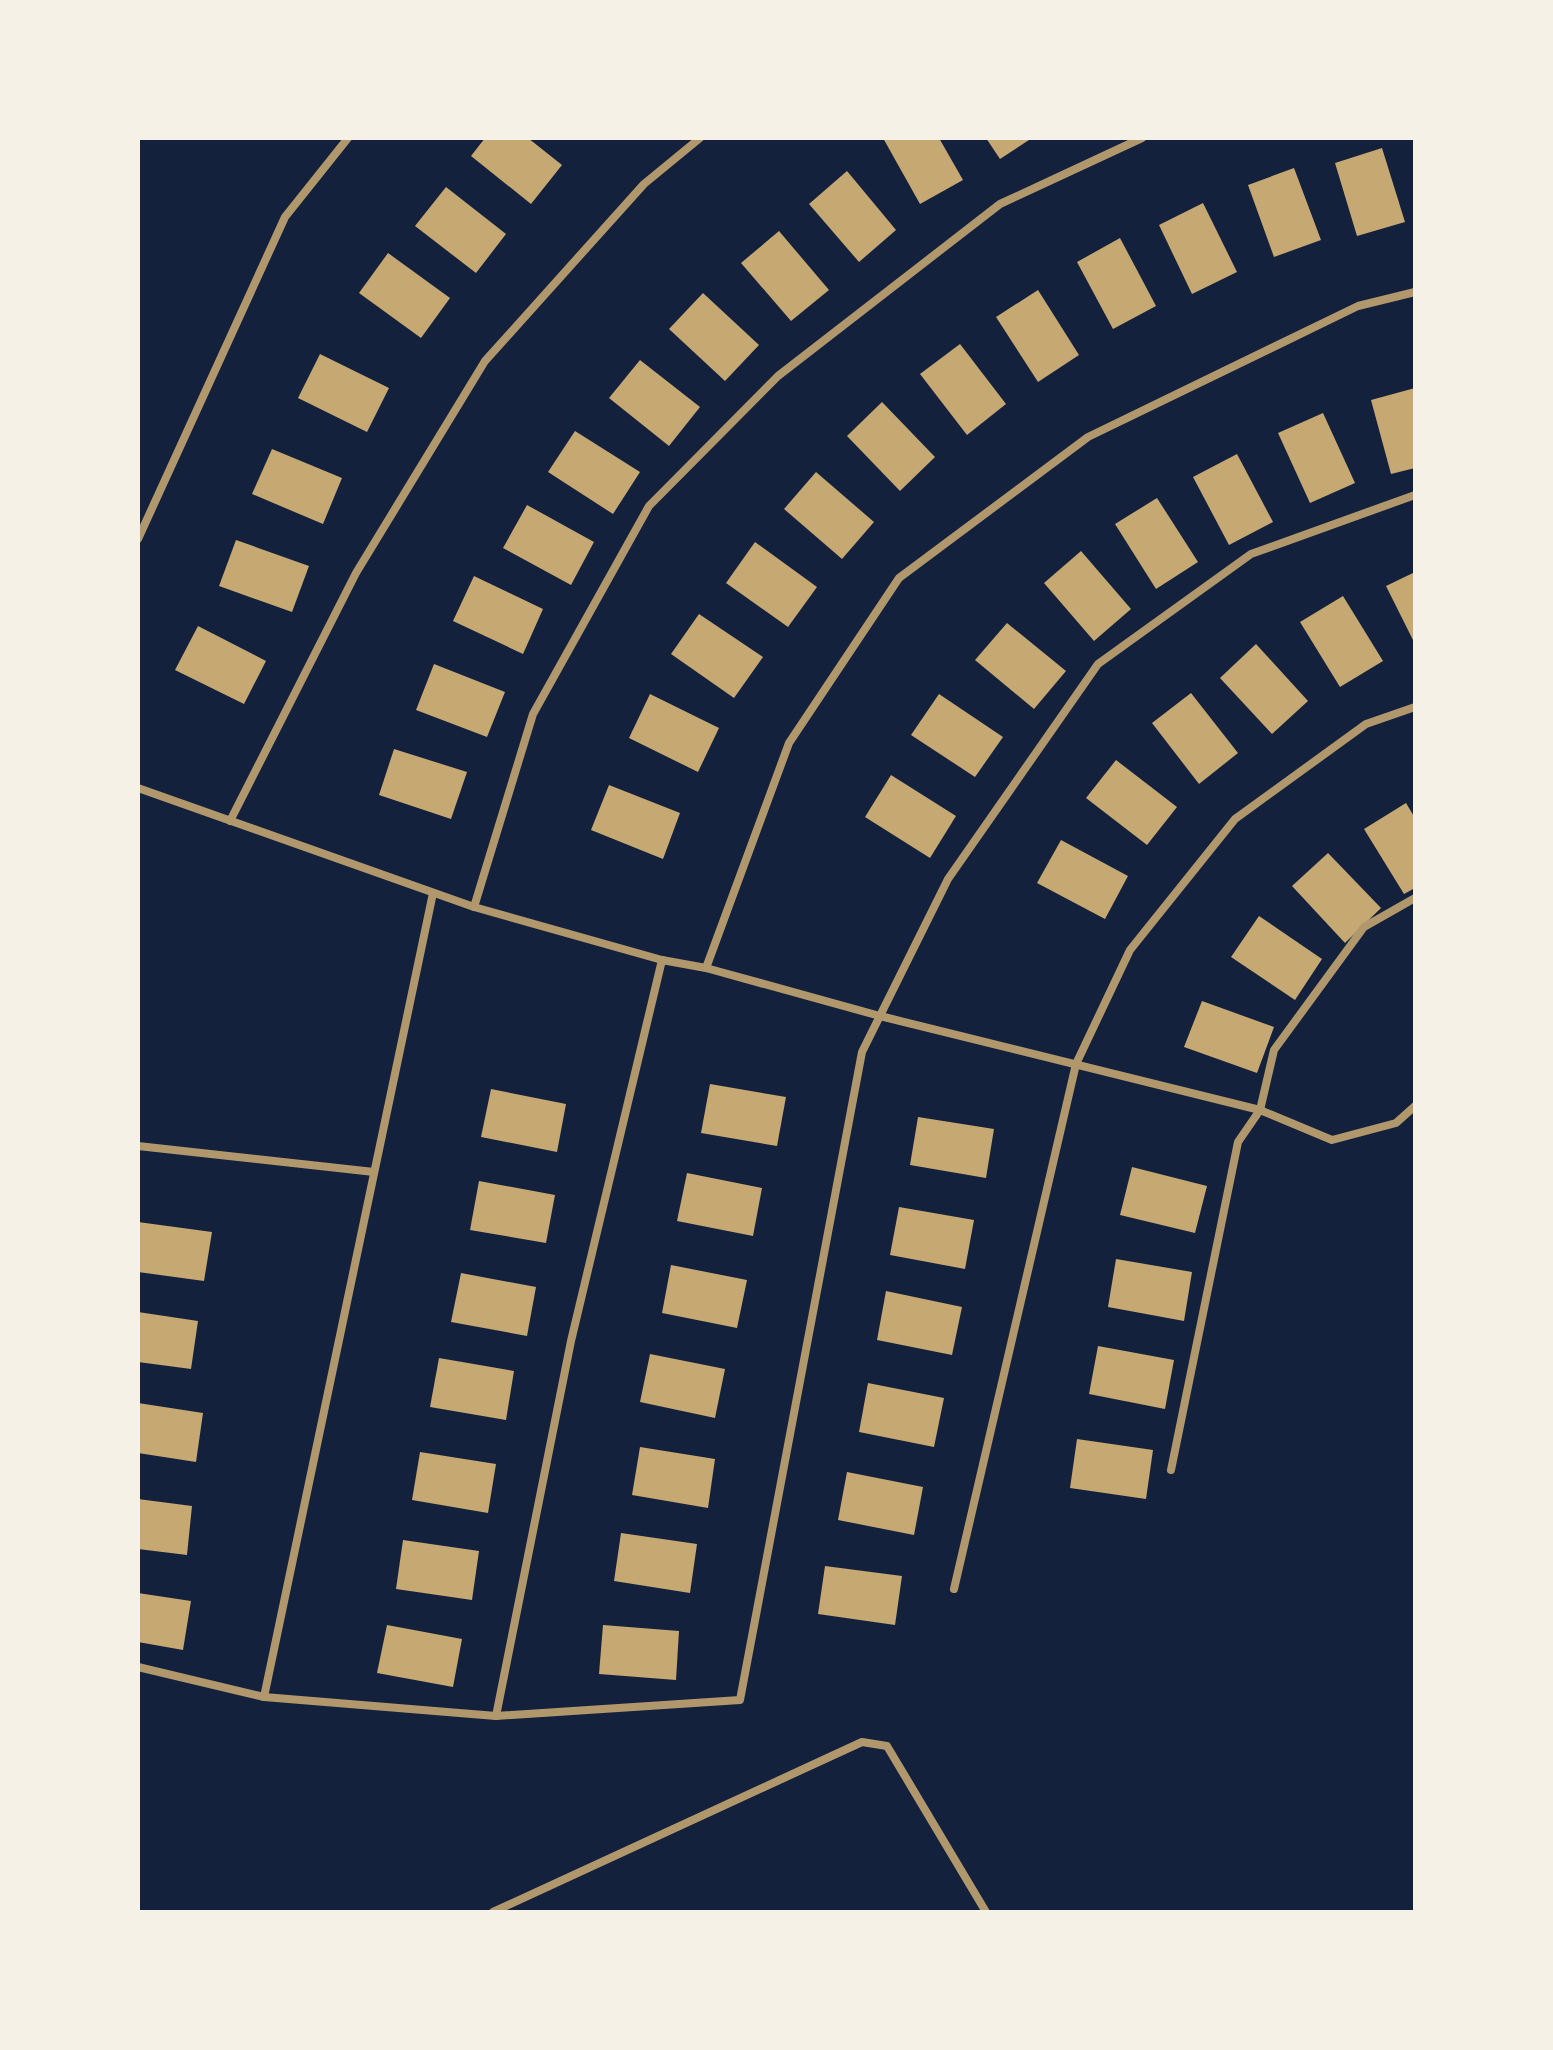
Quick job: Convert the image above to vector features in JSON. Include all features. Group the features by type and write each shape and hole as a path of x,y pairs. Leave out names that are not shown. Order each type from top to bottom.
{"street":[{"path":"138,539 285,217 348,138"},
{"path":"230,821 356,573 485,361 644,184 700,138"},
{"path":"474,907 533,714 649,506 778,376 1000,204 1142,138"},
{"path":"706,968 789,743 899,578 1088,437 1358,306 1415,292"},
{"path":"138,1667 264,1697 496,1716 740,1700 862,1052 948,879 1098,664 1251,554 1415,495"},
{"path":"954,1589 1076,1064 1130,950 1235,819 1366,724 1415,707"},
{"path":"138,788 474,907 662,960 706,968 880,1016 1260,1110 1332,1140 1396,1123 1415,1106"},
{"path":"264,1697 433,893"},
{"path":"1171,1470 1238,1142 1260,1110 1274,1050 1364,927 1415,898"},
{"path":"496,1716 571,1341 662,960"},
{"path":"138,1146 374,1172"},
{"path":"493,1912 862,1742 887,1746 986,1912"}],"building":[{"path":"485,138 528,138 562,165 531,204 471,156"},
{"path":"883,138 939,138 963,180 920,204"},
{"path":"986,138 1032,138 1000,159"},
{"path":"1382,148 1405,222 1357,236 1335,163"},
{"path":"1294,168 1321,240 1274,257 1248,185"},
{"path":"847,171 896,230 859,262 809,204"},
{"path":"446,187 506,234 476,273 415,226"},
{"path":"1203,203 1237,272 1192,294 1159,225"},
{"path":"779,231 829,290 791,321 741,263"},
{"path":"1120,238 1156,306 1113,329 1077,262"},
{"path":"388,253 450,298 421,338 359,293"},
{"path":"1038,290 1079,355 1038,382 996,317"},
{"path":"703,293 759,345 725,381 669,329"},
{"path":"960,344 1006,404 967,435 920,374"},
{"path":"320,354 389,388 367,432 298,398"},
{"path":"640,360 700,407 669,446 609,398"},
{"path":"1415,388 1415,468 1391,474 1371,400"},
{"path":"882,402 935,457 900,491 847,436"},
{"path":"1323,413 1355,483 1310,503 1278,433"},
{"path":"575,431 640,472 613,514 548,472"},
{"path":"272,449 342,478 323,524 252,494"},
{"path":"1237,454 1273,522 1229,545 1193,477"},
{"path":"816,472 874,522 842,559 784,509"},
{"path":"1157,498 1198,562 1156,589 1115,524"},
{"path":"527,505 594,542 571,585 503,548"},
{"path":"236,540 309,566 292,612 219,586"},
{"path":"755,542 817,587 788,627 726,583"},
{"path":"1081,551 1131,609 1094,641 1044,583"},
{"path":"1415,572 1415,644 1386,586"},
{"path":"474,576 543,609 523,654 453,621"},
{"path":"1343,596 1383,661 1340,687 1300,622"},
{"path":"699,614 763,657 734,698 671,654"},
{"path":"1007,623 1066,671 1034,709 975,660"},
{"path":"198,626 266,661 244,704 175,670"},
{"path":"1256,644 1308,701 1272,734 1220,678"},
{"path":"434,664 505,692 487,737 416,710"},
{"path":"1191,693 1238,753 1199,784 1152,723"},
{"path":"650,694 719,728 698,772 629,738"},
{"path":"939,694 1003,737 975,777 911,735"},
{"path":"394,749 467,772 451,819 379,795"},
{"path":"1116,760 1177,807 1147,845 1086,798"},
{"path":"891,775 956,816 930,858 865,817"},
{"path":"609,785 680,813 663,859 591,830"},
{"path":"1406,803 1415,818 1415,888 1404,894 1364,829"},
{"path":"1061,840 1128,876 1105,919 1037,883"},
{"path":"1328,853 1381,908 1345,943 1292,886"},
{"path":"1259,916 1322,959 1295,1000 1231,957"},
{"path":"1202,1001 1274,1027 1257,1073 1184,1047"},
{"path":"710,1084 786,1097 777,1146 701,1133"},
{"path":"491,1089 566,1104 557,1152 481,1137"},
{"path":"918,1117 994,1129 986,1178 910,1165"},
{"path":"1132,1167 1207,1186 1195,1233 1120,1215"},
{"path":"687,1173 762,1188 753,1236 677,1221"},
{"path":"479,1181 555,1195 546,1243 470,1230"},
{"path":"899,1207 974,1220 965,1269 890,1255"},
{"path":"138,1222 212,1232 204,1281 138,1272"},
{"path":"1116,1259 1192,1272 1184,1321 1108,1307"},
{"path":"671,1265 747,1280 737,1328 662,1313"},
{"path":"461,1273 536,1287 527,1336 451,1322"},
{"path":"886,1291 962,1307 952,1355 877,1340"},
{"path":"138,1312 198,1321 191,1369 138,1362"},
{"path":"1098,1346 1174,1360 1165,1409 1089,1394"},
{"path":"650,1354 725,1369 715,1418 640,1402"},
{"path":"439,1358 514,1371 506,1420 430,1407"},
{"path":"868,1383 944,1398 934,1447 859,1432"},
{"path":"138,1403 203,1413 196,1462 138,1453"},
{"path":"1077,1439 1153,1450 1146,1499 1070,1488"},
{"path":"640,1447 715,1459 708,1508 632,1495"},
{"path":"420,1452 496,1464 488,1513 412,1500"},
{"path":"847,1472 923,1487 914,1535 838,1520"},
{"path":"138,1499 192,1506 187,1555 138,1549"},
{"path":"621,1533 697,1544 690,1593 614,1581"},
{"path":"403,1540 479,1551 472,1600 396,1589"},
{"path":"825,1566 902,1576 895,1625 818,1614"},
{"path":"138,1593 191,1601 183,1650 138,1642"},
{"path":"387,1625 462,1639 453,1687 377,1673"},
{"path":"603,1625 679,1631 676,1680 599,1674"}]}
